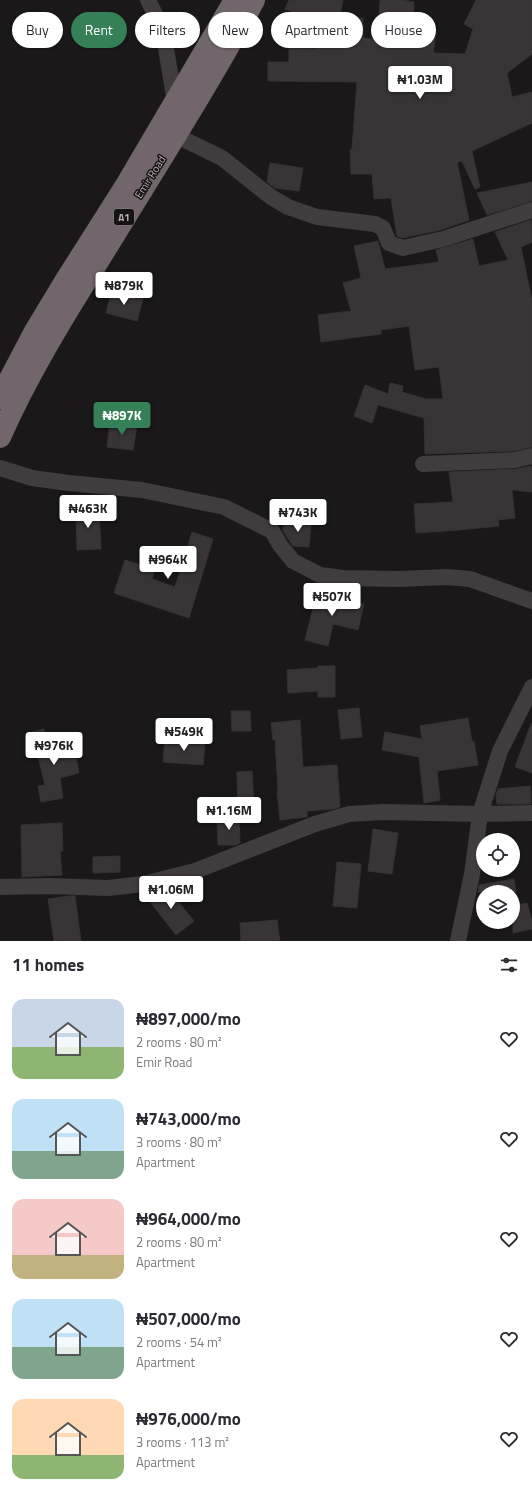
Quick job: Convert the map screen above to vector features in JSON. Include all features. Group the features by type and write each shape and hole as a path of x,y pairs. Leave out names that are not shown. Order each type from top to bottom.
{"highway":[{"name":"Emir Road","path":"0,398 34,333 125,187 235,0"},
{"name":"Emir Road","path":"0,437 50,339 175,135 254,0"}],"street":[{"path":"148,0 163,30 175,103"},
{"path":"175,135 222,158 271,197 288,207 317,216 375,224 383,228 389,243 403,248 444,239 532,210"},
{"path":"423,464 516,460 532,456"},
{"path":"0,468 32,478 142,490 224,507 272,531 280,545 293,561 320,575 399,579 447,576 470,579 532,601"},
{"path":"458,941 472,874 480,814 500,751 532,687"},
{"path":"0,887 49,886 108,888 143,884 195,872 315,824 349,814 382,812 480,814 532,813"}],"building":[{"path":"289,0 343,0 340,12 293,12 285,9"},
{"path":"380,0 402,0 414,2 413,12 379,12"},
{"path":"476,0 532,0 532,54 507,73 512,97 532,92 532,123 472,151 480,187 475,189 462,161 457,162 469,220 440,230 403,238 397,236 391,198 374,199 372,174 351,174 350,150 352,149 357,82 268,81 268,62 289,62 289,48 363,48 363,38 371,39 371,48 434,48 433,53 465,54 473,29 464,24"},
{"path":"270,163 303,168 299,191 275,188 267,182"},
{"path":"532,182 532,201 487,215 477,193"},
{"path":"531,220 532,242 521,247 532,301 532,447 514,451 425,454 424,418 378,405 372,423 354,416 365,385 388,394 390,383 403,386 402,392 426,399 443,399 439,367 415,370 409,326 381,330 381,334 321,342 318,315 351,311 343,283 361,278 354,246 378,241 385,269 439,262 436,250 473,239 479,266 508,260 495,232"},
{"path":"112,290 143,299 137,321 106,313"},
{"path":"110,422 137,425 133,450 107,447"},
{"path":"532,466 532,492 512,490 515,518 498,520 499,526 416,533 414,504 453,502 449,472 516,469"},
{"path":"99,508 101,549 77,550 76,509"},
{"path":"284,521 311,524 309,547 293,546 283,531"},
{"path":"192,532 213,539 189,618 114,593 125,560 155,569 152,579 175,587"},
{"path":"317,592 364,604 358,630 333,624 328,646 305,640"},
{"path":"318,666 335,666 335,697 318,697 318,691 288,693 287,670 318,668"},
{"path":"359,708 362,737 341,739 338,710"},
{"path":"231,711 250,711 251,731 232,731"},
{"path":"468,718 478,765 437,771 440,800 424,803 419,757 382,750 385,732 422,739 420,726"},
{"path":"300,720 303,767 337,765 340,807 307,811 307,817 280,820 277,791 275,739 273,740 271,723"},
{"path":"532,724 532,773 515,767"},
{"path":"44,729 49,748 73,742 79,773 60,778 63,798 41,802 38,786 45,785 32,732"},
{"path":"165,739 205,742 203,765 163,762"},
{"path":"252,771 254,808 238,809 237,772"},
{"path":"530,786 531,804 497,804 496,795 498,789"},
{"path":"239,817 240,843 235,845 218,845 217,818"},
{"path":"62,823 63,851 60,851 62,875 22,877 21,825"},
{"path":"373,829 398,833 392,874 368,871"},
{"path":"120,856 120,872 93,873 93,857"},
{"path":"337,862 361,864 357,908 333,906"},
{"path":"514,879 515,885 479,885"},
{"path":"167,888 194,921 176,935 147,898 157,890"},
{"path":"75,896 81,941 54,941 48,899"},
{"path":"527,903 532,922 532,929 513,933 513,929 520,929 520,904"},
{"path":"277,920 280,941 241,941 240,923"}]}
